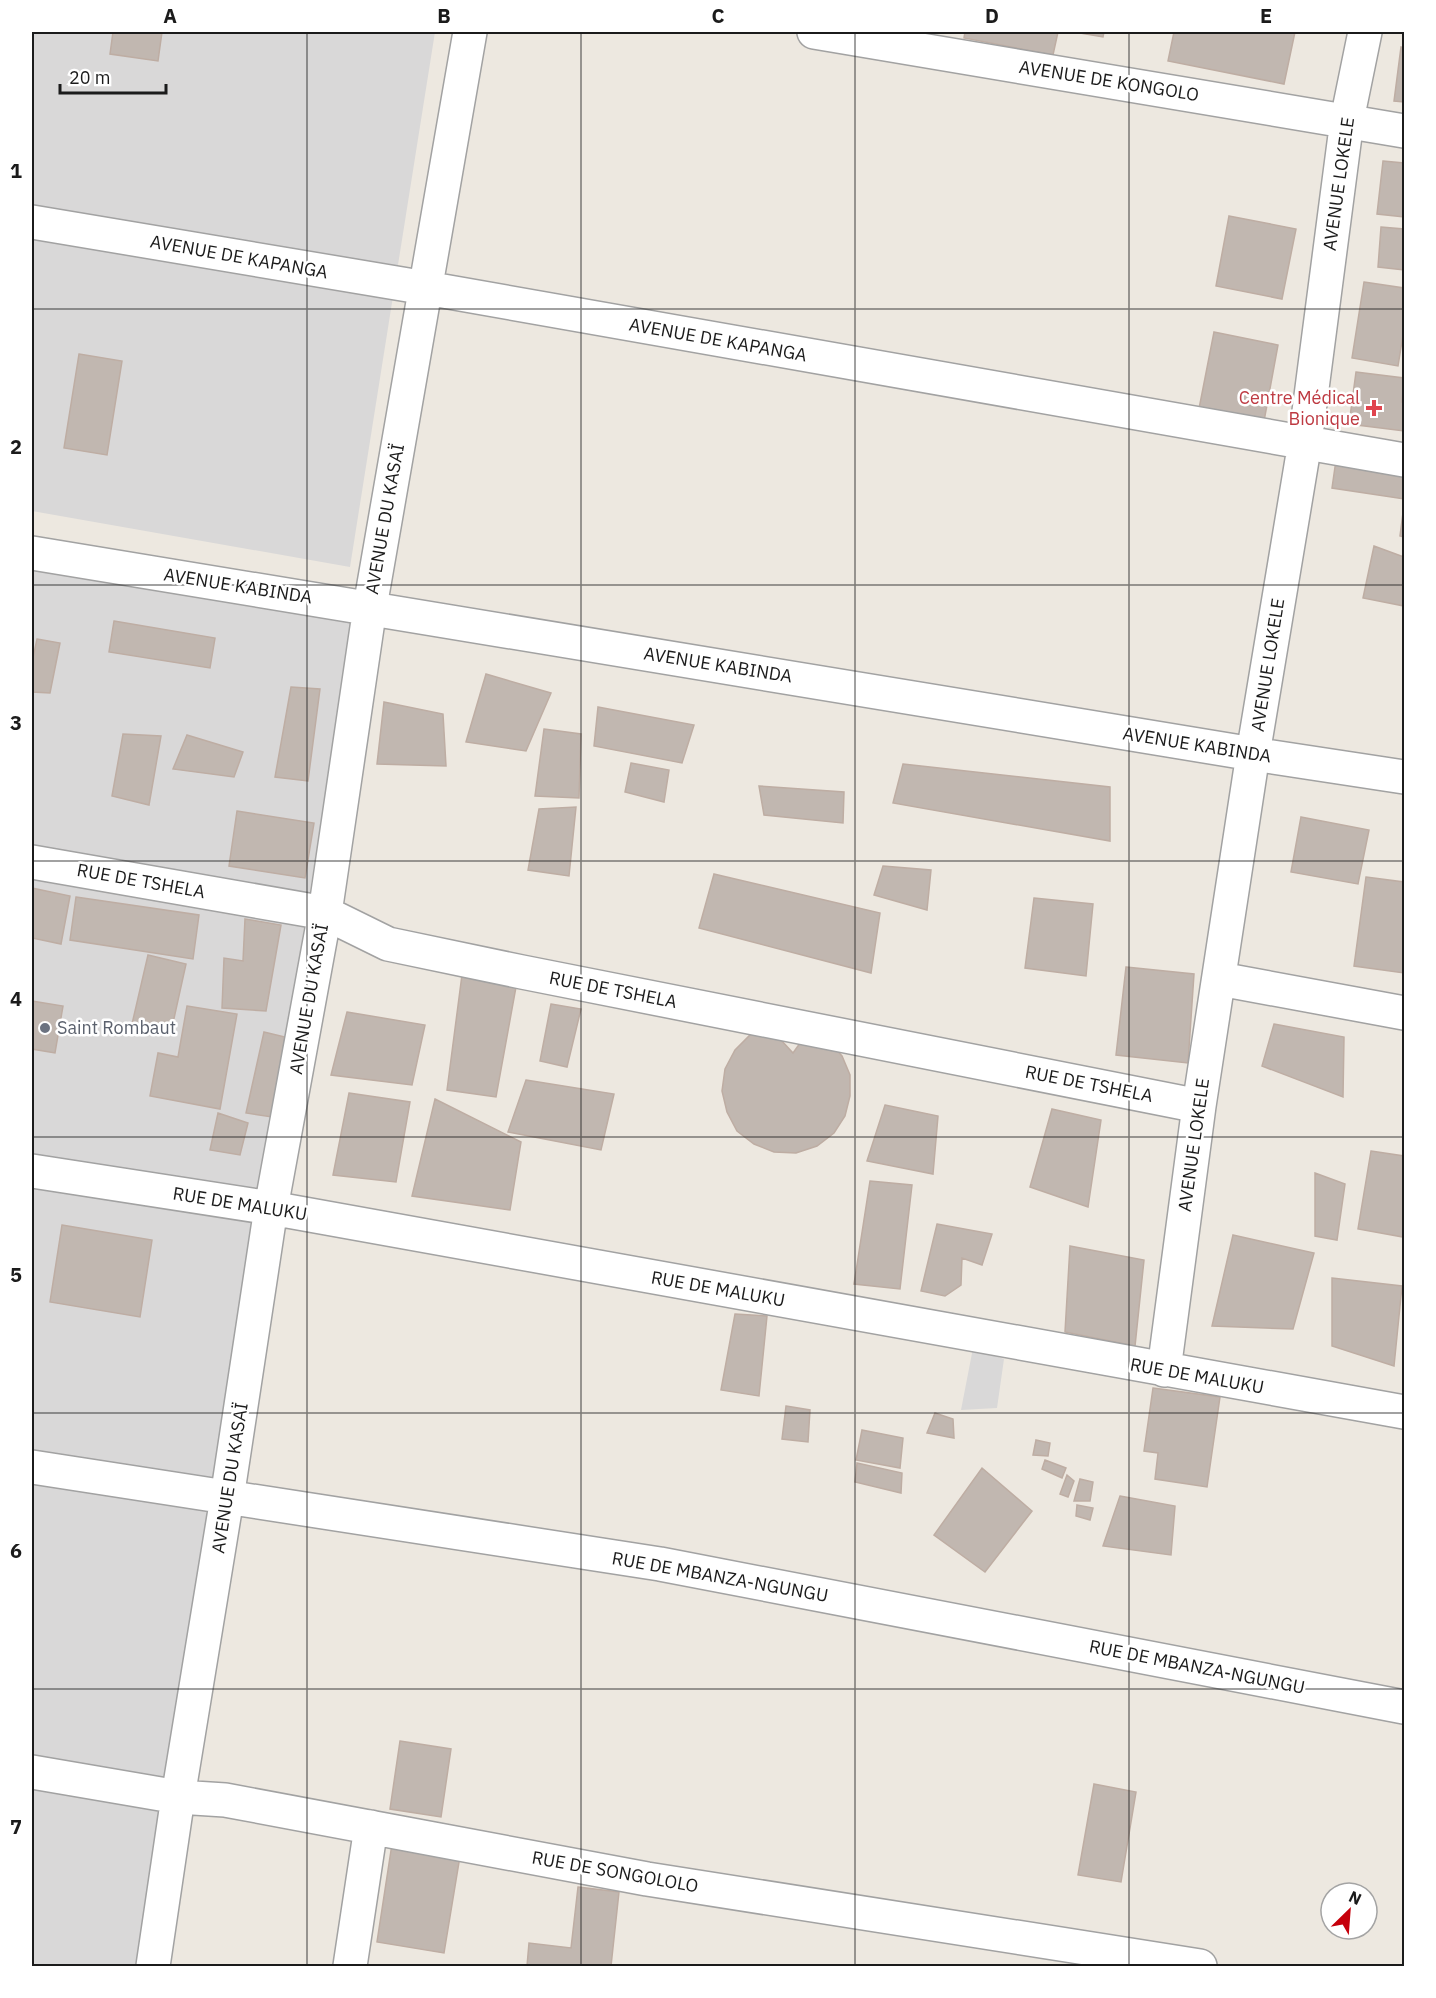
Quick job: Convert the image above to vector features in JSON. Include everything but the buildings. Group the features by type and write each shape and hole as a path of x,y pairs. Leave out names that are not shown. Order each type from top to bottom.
{"street":[{"name":"AVENUE DU KASAÏ","path":"153,1966 271,1208 325,913 370,607 470,32"},
{"name":"AVENUE DE KONGOLO","path":"814,32 1404,130"},
{"name":"AVENUE LOKELE","path":"1164,1370 1199,1106 1253,754 1305,442 1347,120 1365,32"},
{"name":"AVENUE DE KAPANGA","path":"32,222 426,288 1404,460"},
{"name":"AVENUE KABINDA","path":"32,553 1404,777"},
{"name":"RUE DE TSHELA","path":"32,862 325,913 388,944 1199,1106"},
{"path":"1220,979 1404,1013"},
{"name":"RUE DE MALUKU","path":"32,1171 271,1208 1404,1412"},
{"name":"RUE DE MBANZA-NGUNGU","path":"32,1467 660,1564 1404,1707"},
{"name":"RUE DE SONGOLOLO","path":"32,1772 178,1797 225,1800 647,1879 1200,1966"},
{"path":"350,1966 371,1827"}],"shaded area":[{"path":"32,32 435,32 350,567 32,511"},
{"path":"32,562 354,617 137,1966 32,1966"},
{"path":"973,1348 1004,1359 997,1408 961,1410"}],"place":[{"name":"Centre Médical Bionique","path":"1374,408"},
{"name":"Saint Rombaut","path":"45,1028"}]}
